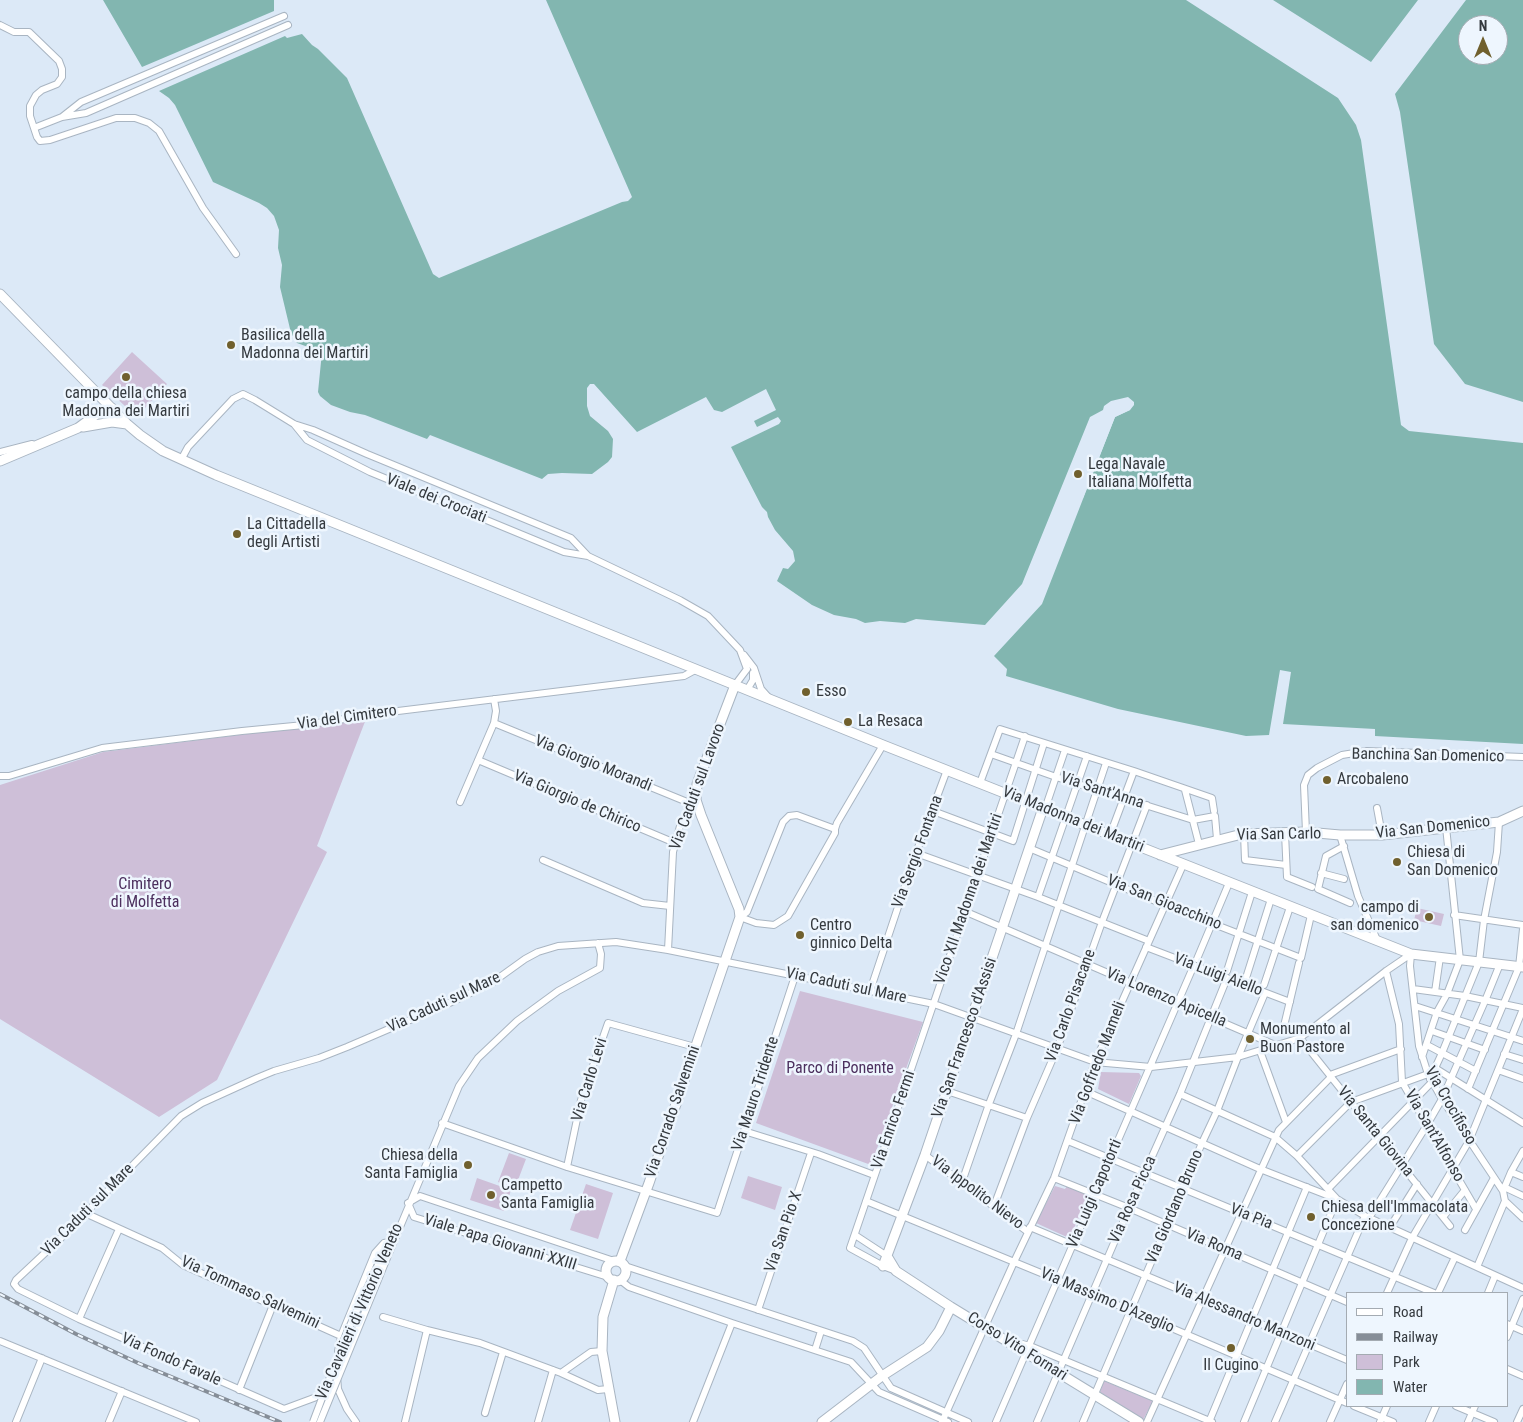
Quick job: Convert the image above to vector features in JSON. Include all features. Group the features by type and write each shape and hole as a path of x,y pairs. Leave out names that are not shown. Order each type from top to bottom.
{"street":[{"path":"62,117 81,102 284,16"},
{"path":"0,25 14,32 29,32 59,61 62,69 62,77 57,84 42,90 36,95 30,106 30,116 40,141 50,140 116,118 135,118 149,123 160,131 192,192 236,254"},
{"path":"34,128 62,117 86,113 288,25"},
{"name":"Via Madonna dei Martiri","path":"0,294 127,424 152,444 181,460 695,670 1411,954 1521,967"},
{"path":"93,421 98,407 98,394"},
{"name":"Viale dei Crociati","path":"181,460 188,447 235,397 243,394 294,424 313,430 570,538 588,556"},
{"path":"0,461 93,421 107,418 112,408"},
{"path":"93,421 127,424"},
{"name":"Viale dei Crociati","path":"294,424 307,440 370,472 564,552 588,556 680,600 708,616 740,650 752,666 761,689 769,699"},
{"path":"0,452 58,436"},
{"path":"735,686 747,669 740,650"},
{"path":"747,690 753,680 752,666"},
{"name":"Via del Cimitero","path":"0,776 16,774 102,748 304,725 398,711 684,676 695,670"},
{"name":"Via Caduti sul Lavoro","path":"668,950 671,876 675,844 680,826 694,802 697,784 735,686"},
{"path":"460,802 494,722 496,711 494,700"},
{"name":"Via Giorgio Morandi","path":"494,722 694,802"},
{"path":"980,783 1000,728 1212,798 1217,839"},
{"name":"Vico XII Madonna dei Martiri","path":"934,1004 1024,736"},
{"path":"932,811 1013,842 1044,743"},
{"path":"740,917 756,923 774,925 788,916 836,834 834,829 883,745"},
{"path":"1044,809 1065,750"},
{"name":"Banchina San Domenico","path":"1306,832 1304,784 1308,775 1342,755 1367,751 1523,757"},
{"name":"Via Sant'Anna","path":"991,754 1056,777 1193,820 1214,814"},
{"path":"1038,897 1087,756"},
{"name":"Via Giorgio de Chirico","path":"478,760 675,844"},
{"path":"962,1182 1016,1034 1106,763"},
{"name":"Via Sergio Fontana","path":"870,991 916,853 947,770"},
{"path":"1110,835 1134,771"},
{"path":"1185,790 1199,844"},
{"path":"694,802 739,909 740,917"},
{"name":"Via Carlo Pisacane","path":"994,1206 1027,1118 1056,1049 1147,806"},
{"path":"1377,808 1382,835"},
{"name":"Via San Francesco d'Assisi","path":"883,1266 925,1155 1029,848 1044,809"},
{"name":"Via San Domenico","path":"1340,836 1382,835 1499,822 1523,812"},
{"path":"740,917 747,912 784,822 789,816 797,815 834,829"},
{"path":"1328,1189 1412,1101 1430,1078 1442,1053 1479,962 1484,920 1497,852 1499,822"},
{"path":"1422,1058 1437,1012 1447,994 1460,960 1446,827"},
{"name":"Via San Carlo","path":"1160,855 1217,839 1244,834 1306,832 1340,836"},
{"path":"1285,833 1287,877 1312,887"},
{"path":"1244,834 1245,860 1286,864"},
{"path":"1340,836 1358,896 1377,940"},
{"path":"1344,846 1326,856 1318,889 1350,903"},
{"name":"Via San Gioacchino","path":"1029,848 1165,905 1277,948 1300,961"},
{"name":"Via Luigi Aiello","path":"916,853 977,874 1102,922 1148,944 1196,962 1227,978 1290,1002"},
{"path":"543,860 643,903 670,906"},
{"name":"Via Goffredo Mameli","path":"944,1421 984,1326 1054,1178 1095,1062 1183,864"},
{"path":"1321,873 1344,879"},
{"name":"Via Luigi Capotorti","path":"996,1422 1229,883"},
{"path":"1227,970 1252,892"},
{"path":"1246,978 1271,899"},
{"path":"1264,985 1290,906"},
{"name":"Via Lorenzo Apicella","path":"964,911 1275,1045"},
{"path":"1284,1026 1311,914"},
{"path":"1454,915 1523,927 1521,967 1468,1089"},
{"name":"Via Corrado Salvemini","path":"620,1262 740,917"},
{"name":"Via Cavalieri di Vittorio Veneto","path":"313,1422 347,1332 384,1257 459,1086 478,1058 517,1021 558,990 600,968 601,954 598,943"},
{"name":"Via Caduti sul Mare","path":"16,1280 61,1238 181,1116 202,1103 274,1071 347,1048 454,1001 493,982 538,952 558,946 631,943 934,1004 1095,1062 1151,1067 1238,1057 1300,1038"},
{"path":"1300,1038 1386,971 1411,954"},
{"name":"Via Crocifisso","path":"1411,954 1410,966 1414,1006 1422,1058 1430,1078 1442,1099 1469,1142 1503,1189"},
{"path":"1435,992 1440,957"},
{"path":"1275,1422 1347,1257 1367,1217 1402,1166 1442,1099 1500,964"},
{"name":"Via Sant'Alfonso","path":"1386,971 1399,1024 1402,1082 1476,1209"},
{"name":"Via Mauro Tridente","path":"646,1190 718,1213 795,976"},
{"name":"Via Rosa Picca","path":"1037,1422 1194,1062 1227,978"},
{"path":"1388,1292 1412,1238 1469,1142 1511,1037 1520,1021 1523,1008 1465,996 1413,989"},
{"name":"Via Giordano Bruno","path":"1084,1422 1167,1224 1217,1111 1247,1033 1265,993"},
{"name":"Via Enrico Fermi","path":"850,1248 934,1004"},
{"path":"1414,1006 1523,1041"},
{"name":"Via Carlo Levi","path":"568,1167 581,1100 608,1023 695,1047"},
{"path":"1432,1031 1485,1050"},
{"name":"Via Santa Giovina","path":"1300,1038 1450,1226"},
{"path":"1427,1045 1476,1071"},
{"path":"1147,1422 1240,1212 1279,1130 1331,1076 1401,1049"},
{"path":"1260,1051 1286,1122"},
{"path":"1504,1054 1523,1060"},
{"path":"1435,1068 1523,1122"},
{"path":"1498,1070 1523,1079"},
{"path":"1297,1156 1351,1102 1402,1082 1430,1078"},
{"path":"947,1091 1027,1118"},
{"path":"1085,1091 1260,1169 1337,1199 1367,1217 1523,1288"},
{"path":"1180,1094 1275,1137 1297,1156 1337,1199"},
{"path":"442,1123 568,1167 646,1190"},
{"path":"744,1131 874,1175"},
{"name":"Via Pia","path":"1068,1140 1432,1292"},
{"name":"Via San Pio X","path":"758,1310 810,1153"},
{"name":"Via Ippolito Nievo","path":"925,1155 994,1206 1029,1229"},
{"path":"1477,1267 1505,1201 1503,1189 1522,1155"},
{"path":"1511,1172 1523,1177"},
{"name":"Via Roma","path":"1054,1178 1095,1193 1346,1302"},
{"path":"1465,1230 1494,1178"},
{"path":"1390,1227 1417,1184"},
{"path":"1029,1349 1064,1360 1104,1376 1210,1422 1307,1187"},
{"path":"1503,1189 1523,1196"},
{"path":"1442,1217 1465,1190"},
{"name":"Viale Papa Giovanni XXIII","path":"944,1421 879,1392 850,1362 629,1287 614,1279 414,1217 408,1203 420,1196 620,1262 860,1345 894,1390 968,1422"},
{"path":"1244,1422 1337,1199"},
{"name":"Via Massimo D'Azeglio","path":"866,1201 1092,1294 1343,1401"},
{"path":"1505,1201 1523,1218"},
{"name":"Via Cavalieri di Vittorio Veneto","path":"320,1422 389,1242 408,1203"},
{"name":"Via Tommaso Salvemini","path":"85,1213 162,1248 183,1265 341,1336"},
{"path":"79,1319 119,1229"},
{"name":"Via Alessandro Manzoni","path":"1029,1229 1146,1275 1201,1300 1346,1360"},
{"name":"Corso Vito Fornari","path":"855,1235 887,1256 896,1271"},
{"path":"356,1422 347,1409 338,1389 336,1361 341,1336 375,1253 384,1242 389,1242"},
{"name":"Corso Vito Fornari","path":"850,1248 896,1271 1006,1340 1029,1349 1058,1373 1139,1422"},
{"path":"1438,1292 1455,1257"},
{"path":"614,1279 626,1274 620,1262 607,1267 614,1279 603,1317 602,1351 615,1422"},
{"path":"1488,1292 1495,1276"},
{"name":"Via Fondo Favale","path":"16,1280 14,1284 18,1289 79,1319 284,1409 338,1389"},
{"path":"1523,1299 1509,1325 1523,1331"},
{"path":"239,1390 273,1305"},
{"path":"822,1422 882,1376 927,1347 939,1332 951,1307"},
{"path":"383,1317 480,1343 561,1373 598,1390 608,1389"},
{"path":"693,1422 732,1323"},
{"path":"405,1422 427,1330"},
{"path":"815,1350 821,1331"},
{"path":"0,1341 196,1422"},
{"path":"561,1373 591,1352 602,1351"},
{"path":"485,1413 503,1352"},
{"path":"16,1422 42,1358"},
{"path":"1508,1369 1523,1376"},
{"path":"538,1422 553,1370"},
{"path":"1330,1422 1343,1401 1346,1388"},
{"path":"109,1422 122,1391"},
{"path":"1356,1407 1381,1420 1393,1422"},
{"path":"1381,1420 1387,1407"},
{"path":"1429,1422 1436,1407"},
{"path":"1458,1407 1494,1422"},
{"path":"1468,1422 1475,1407"},
{"path":"1518,1422 1523,1410"}],"green space":[{"path":"132,352 167,384 137,417 102,385"},
{"name":"Cimitero di Molfetta","path":"366,719 317,846 327,852 217,1080 159,1117 0,1019 0,785 103,752"},
{"name":"campo di san domenico","path":"1417,908 1444,914 1441,926 1414,920"},
{"name":"Parco di Ponente","path":"800,991 923,1022 871,1165 756,1123"},
{"path":"1101,1072 1139,1073 1141,1076 1129,1104 1098,1089"},
{"name":"Campetto Santa Famiglia","path":"509,1153 526,1159 515,1188 498,1182"},
{"path":"748,1176 782,1187 775,1210 741,1198"},
{"name":"Campetto Santa Famiglia","path":"477,1178 511,1190 504,1211 470,1200"},
{"path":"586,1184 613,1193 598,1239 570,1230"},
{"path":"1055,1186 1065,1189 1067,1186 1090,1196 1069,1238 1036,1223"},
{"path":"1104,1381 1153,1401 1143,1420 1100,1392"}],"water":[{"path":"103,0 274,0 274,11 142,67"},
{"path":"546,0 1186,0 1338,98 1356,125 1361,140 1401,425 1409,431 1523,443 1523,744 1375,736 1375,729 1283,724 1291,672 1280,670 1269,735 1246,736 1118,709 1006,676 1007,669 994,656 1042,604 1115,417 1130,410 1134,405 1134,402 1128,397 1111,401 1104,406 1103,410 1090,417 1022,584 985,625 916,619 905,623 880,621 865,623 856,619 834,615 812,605 777,581 783,568 788,569 795,561 793,551 775,530 731,447 779,424 781,421 778,417 757,427 754,421 776,410 766,389 722,412 714,410 706,397 637,432 594,384 590,384 587,388 587,406 590,416 608,431 613,439 612,457 592,474 548,474 542,479 430,435 427,439 365,415 331,405 318,392 322,352 297,343 291,333 280,287 282,265 278,248 279,230 274,216 259,203 213,182 175,105 159,91 285,36 287,38 302,34 347,78 433,274 439,278 628,201 632,197"},
{"path":"1273,0 1418,0 1371,62"},
{"path":"1466,0 1523,0 1523,402 1465,384 1434,344 1400,112 1395,94"}],"pier":[{"path":"1131,404 1130,410 1115,417 1083,498 1081,497 1113,416 1128,408"}],"railway":[{"path":"0,1294 76,1334 138,1363 280,1422"}],"place":[{"name":"Basilica della Madonna dei Martiri","path":"231,345"},
{"name":"campo della chiesa Madonna dei Martiri","path":"126,377"},
{"name":"Lega Navale Italiana Molfetta","path":"1078,474"},
{"name":"La Cittadella degli Artisti","path":"237,534"},
{"name":"Esso","path":"806,692"},
{"name":"La Resaca","path":"848,722"},
{"name":"Arcobaleno","path":"1327,780"},
{"name":"Chiesa di San Domenico","path":"1397,862"},
{"name":"campo di san domenico","path":"1429,917"},
{"name":"Centro ginnico Delta","path":"800,935"},
{"name":"Monumento al Buon Pastore","path":"1250,1039"},
{"name":"Chiesa della Santa Famiglia","path":"468,1165"},
{"name":"Campetto Santa Famiglia","path":"491,1195"},
{"name":"Chiesa dell'Immacolata Concezione","path":"1311,1217"},
{"name":"Il Cugino","path":"1231,1348"}]}
